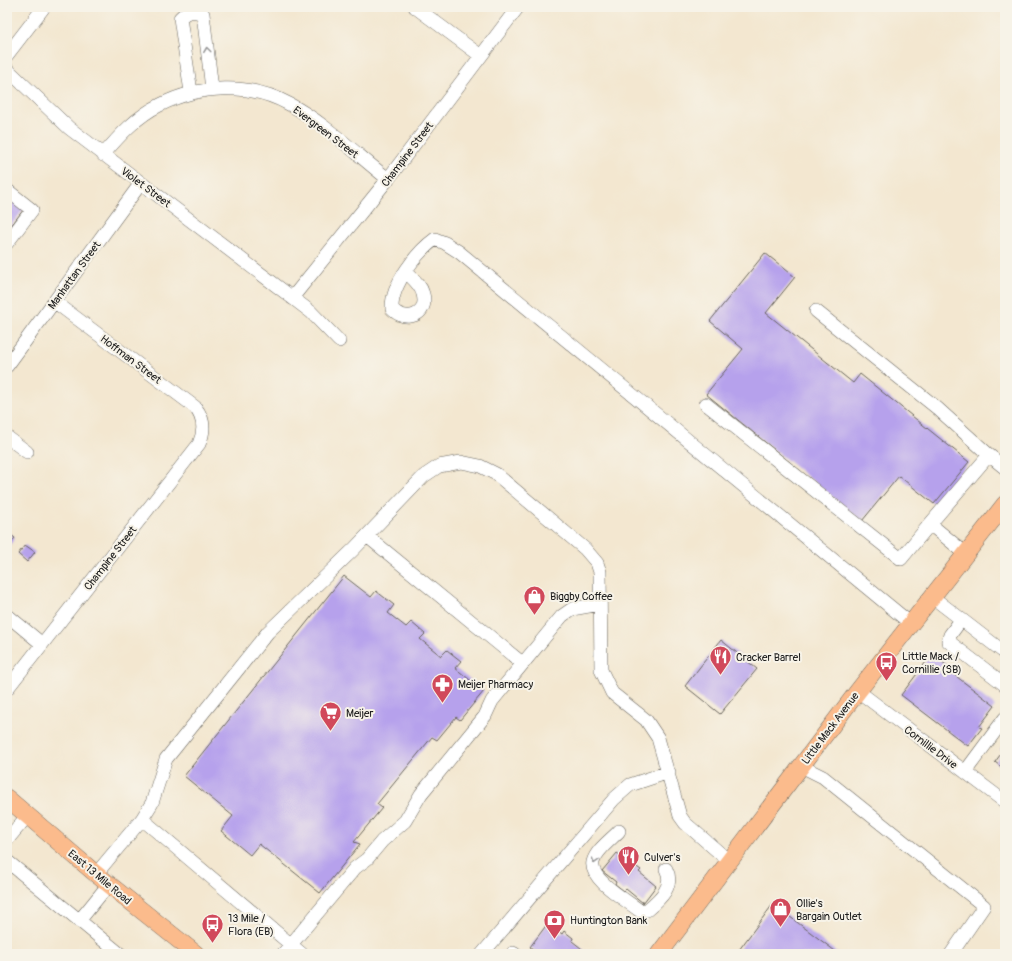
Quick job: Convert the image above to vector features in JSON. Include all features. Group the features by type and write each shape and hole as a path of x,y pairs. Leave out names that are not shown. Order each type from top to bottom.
{"main road":[{"name":"Little Mack Avenue","path":"659,954 910,623 1005,504"},
{"name":"East 13 Mile Road","path":"7,798 96,874 196,954"}],"street":[{"path":"7,55 44,7"},
{"path":"415,7 481,56"},
{"name":"Champine Street","path":"292,298 388,179 518,7"},
{"path":"191,92 180,18 186,12 195,10 203,14 212,89"},
{"name":"Violet Street","path":"7,69 43,105 103,155 315,316 339,341"},
{"name":"Evergreen Street","path":"103,155 117,139 141,118 159,105 191,92 212,89 244,90 266,95 288,104 314,120 388,179"},
{"name":"Manhattan Street","path":"7,366 141,183"},
{"path":"7,190 32,210 7,243"},
{"path":"406,272 426,246 435,239 459,252 910,623"},
{"name":"Hoffman Street","path":"54,302 195,408 203,421"},
{"path":"816,311 937,408 1005,468"},
{"path":"706,404 901,560 989,455"},
{"name":"Champine Street","path":"7,689 199,444 203,429 203,421"},
{"path":"7,437 27,452"},
{"path":"96,874 142,819 152,803 166,759 268,632 367,536 424,476 439,466 461,462 480,466 496,474 585,549 598,563 600,572 601,670 606,683 612,693 646,720 658,738 669,772 680,816 685,823 729,861"},
{"path":"930,524 966,554"},
{"path":"367,536 522,662"},
{"path":"931,596 1005,653"},
{"path":"287,949 355,868 367,859 382,841 405,820 421,794 478,726 485,716 492,701 522,662 562,616 572,609 600,604"},
{"path":"7,615 42,644"},
{"path":"961,620 950,635 948,641 1005,685"},
{"name":"Cornillie Drive","path":"858,691 1005,802"},
{"path":"965,772 1005,718"},
{"path":"801,766 823,777 984,906 951,954"},
{"path":"482,954 614,799 630,785 669,772"},
{"path":"7,840 28,816"},
{"path":"142,819 287,949 302,954"},
{"path":"619,832 599,853 593,862 593,871 601,882 640,911 647,910 669,884 670,876 666,868"},
{"path":"7,862 120,954"},
{"path":"79,921 109,884"}],"building":[{"path":"7,195 24,209 7,231"},
{"path":"765,253 795,277 766,313 853,383 860,374 969,462 934,504 899,476 862,521 706,394 743,349 710,321"},
{"path":"7,532 15,538 8,547 7,546"},
{"path":"25,545 35,552 27,562 18,554"},
{"name":"Meijer","path":"344,576 371,597 376,591 394,605 388,613 406,627 411,622 425,634 420,639 441,656 447,650 461,661 455,668 484,691 460,720 456,717 437,740 432,737 377,804 382,808 354,842 360,844 320,893 259,844 250,855 221,831 233,816 184,776"},
{"name":"Cracker Barrel","path":"721,640 757,669 720,714 685,686"},
{"path":"932,654 950,668 948,670 995,706 979,727 982,728 968,746 901,695"},
{"path":"1005,743 1005,770 995,762 1003,751 1000,749"},
{"name":"Culver's","path":"617,853 641,870 639,872 656,886 643,903 626,889 624,891 615,884 616,882 602,871"},
{"name":"Ollie's Bargain Outlet","path":"773,904 839,954 736,954"},
{"name":"Huntington Bank","path":"548,923 562,934 564,931 573,938 572,941 586,952 585,954 540,954 530,947"}],"place":[{"name":"Biggby Coffee","path":"534,616"},
{"name":"Cracker Barrel","path":"721,676"},
{"name":"Little Mack / Cornillie (SB)","path":"887,682"},
{"name":"Meijer Pharmacy","path":"443,704"},
{"name":"Meijer","path":"331,732"},
{"name":"Culver's","path":"628,876"},
{"name":"Ollie's Bargain Outlet","path":"780,928"},
{"name":"Huntington Bank","path":"554,940"},
{"name":"13 Mile / Flora (EB)","path":"212,944"}]}
